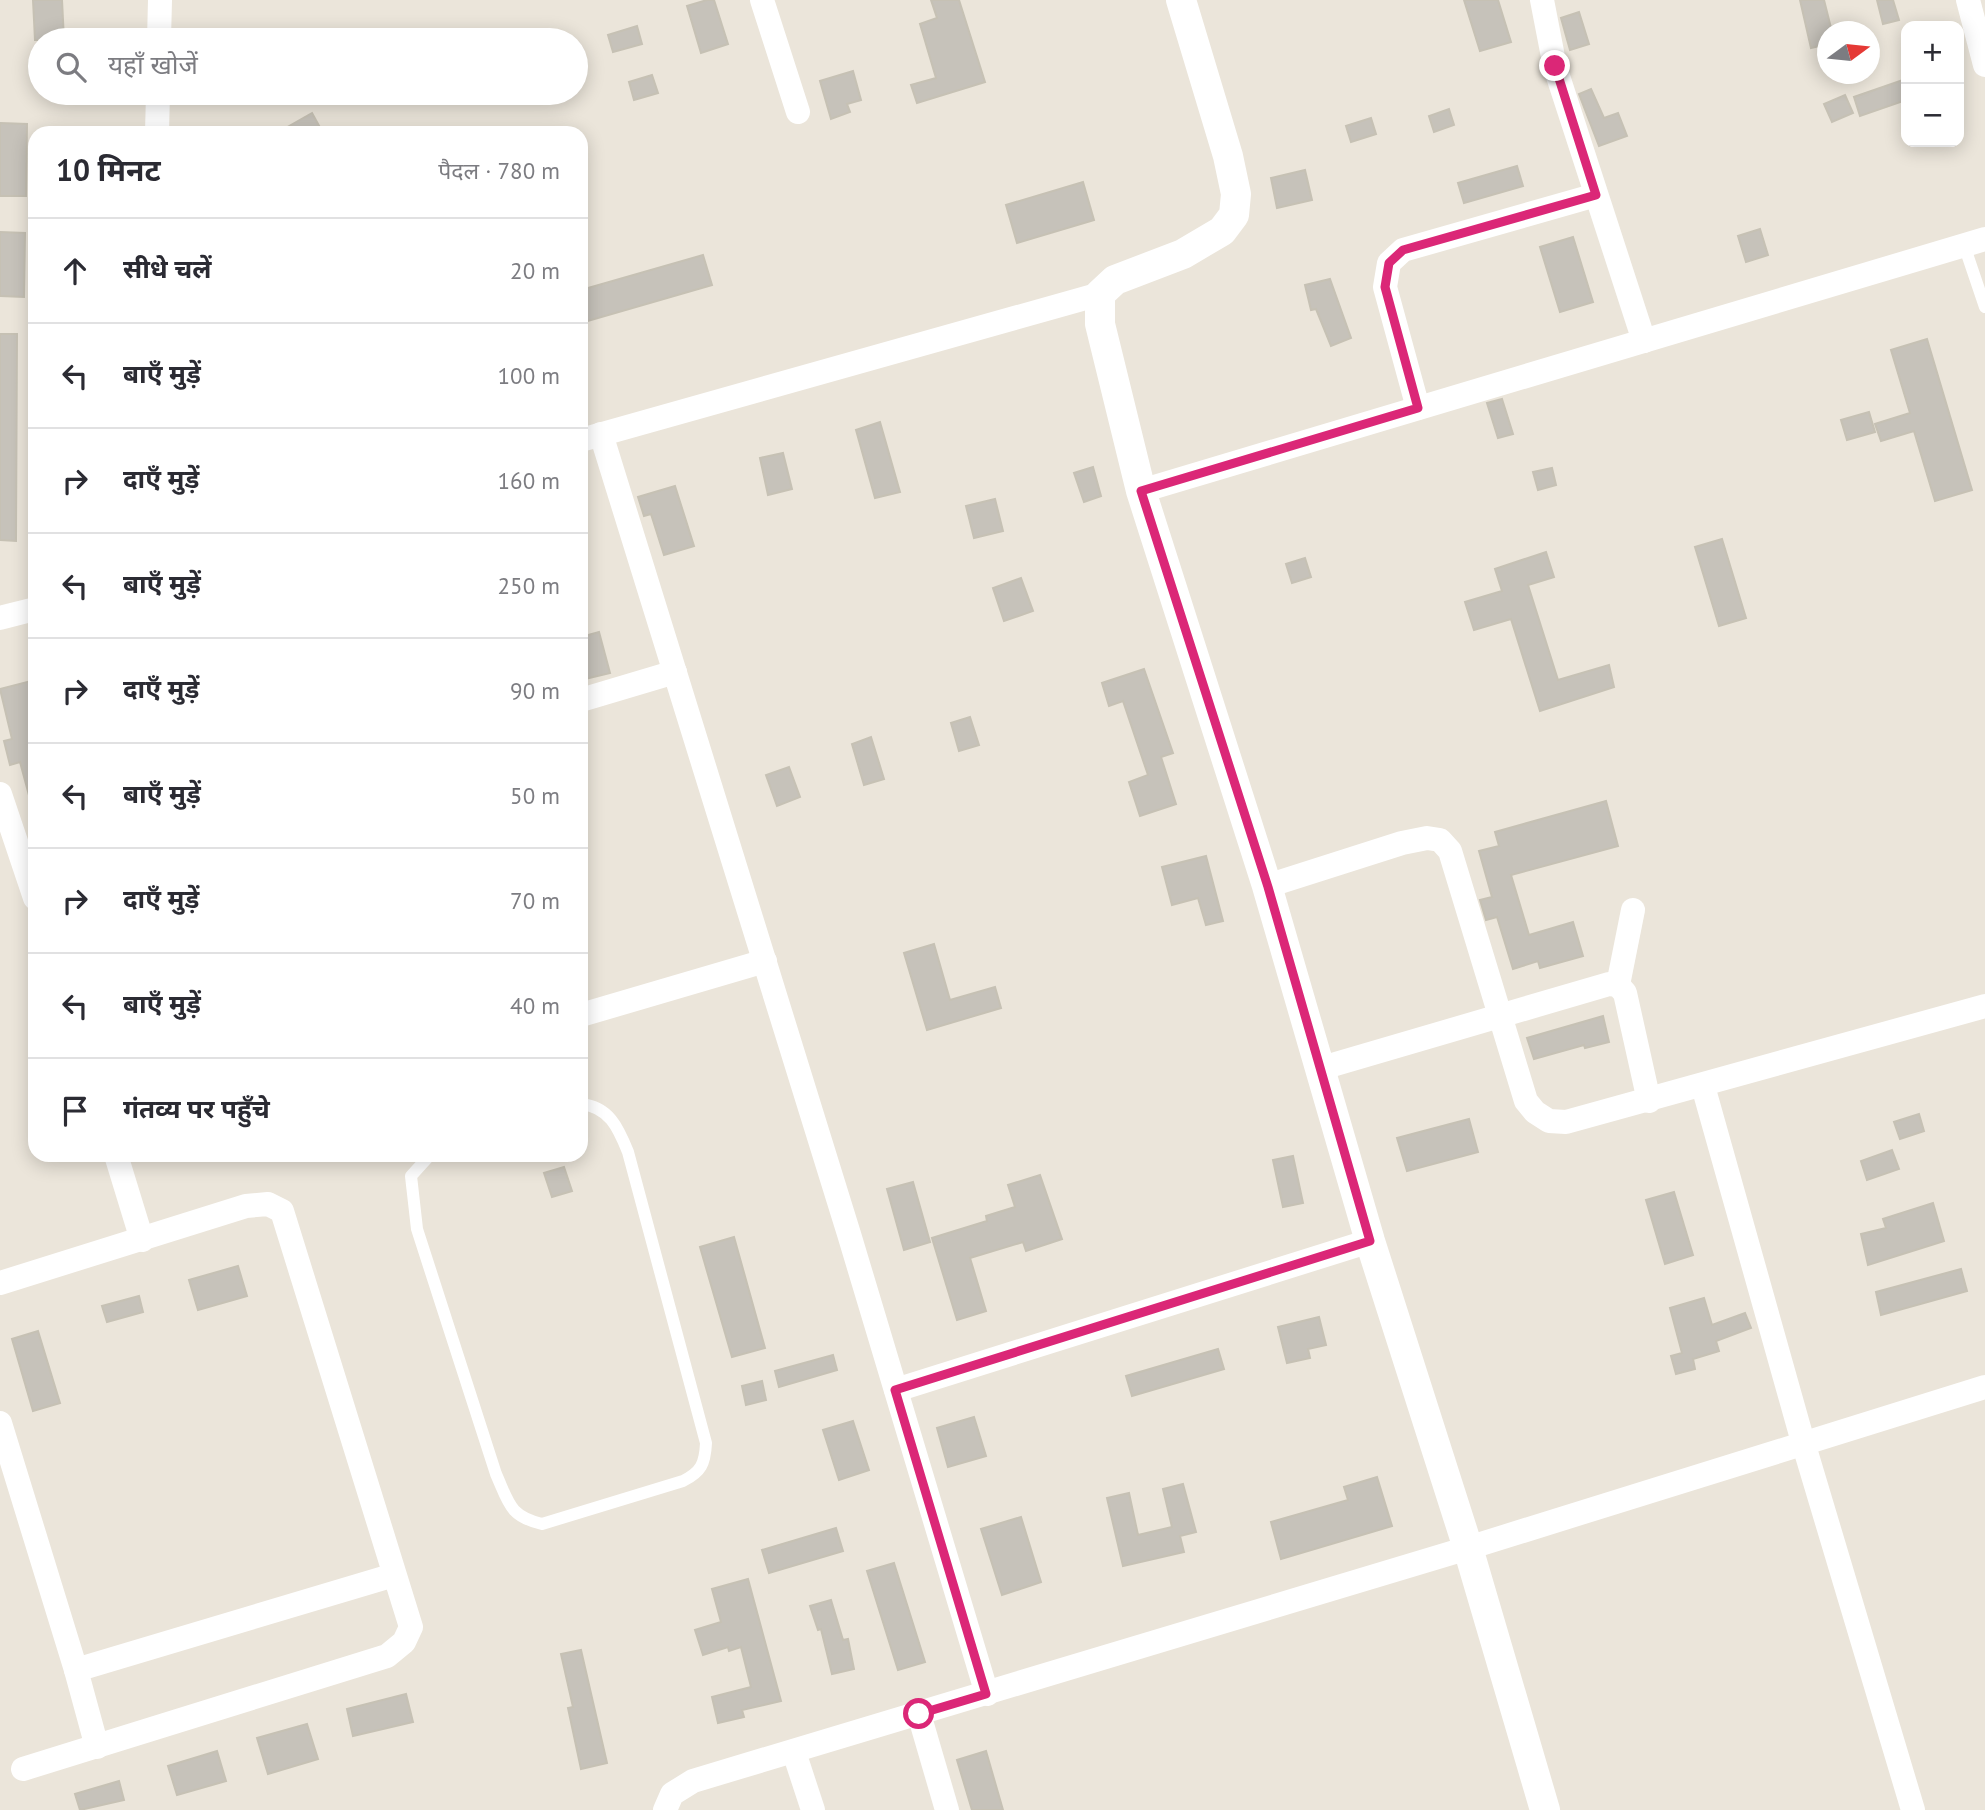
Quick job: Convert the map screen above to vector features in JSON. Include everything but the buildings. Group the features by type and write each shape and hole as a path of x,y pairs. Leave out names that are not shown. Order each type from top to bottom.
{"street":[{"path":"159,28 160,0"},
{"path":"762,0 798,113"},
{"path":"986,1694 675,672 591,437 1100,294 1115,280 1183,254 1222,231 1234,215 1236,194 1228,156 1181,0"},
{"path":"1542,0 1555,66 1644,341"},
{"path":"1968,0 1985,65"},
{"path":"157,126 158,105"},
{"path":"1418,408 1385,287 1389,263 1403,250 1596,195"},
{"path":"1141,491 1975,242"},
{"path":"1100,294 1100,324 1141,491 1268,887 1370,1241 1468,1548 1545,1810"},
{"path":"0,618 28,611"},
{"path":"588,698 675,672"},
{"path":"0,794 28,877"},
{"path":"1268,887 1402,843 1427,838 1440,840 1450,851 1526,1101 1535,1112 1549,1121 1566,1122 1649,1101 1985,1006"},
{"path":"1618,985 1633,910"},
{"path":"588,1013 765,961"},
{"path":"1322,1068 1609,984 1618,985 1625,993 1649,1101"},
{"path":"1703,1086 1803,1442 1913,1810"},
{"path":"118,1162 142,1240"},
{"path":"0,1283 246,1206 268,1204 282,1211 411,1626 404,1642 387,1656 23,1769"},
{"path":"895,1390 1370,1241"},
{"path":"665,1810 672,1794 693,1781 1468,1548 1985,1387"},
{"path":"0,1423 97,1747"},
{"path":"76,1670 394,1574"},
{"path":"919,1714 947,1810"},
{"path":"794,1752 813,1810"}],"lane":[{"path":"1975,242 1985,307"},
{"path":"424,1162 411,1176 417,1229 496,1475 512,1510 523,1519 542,1524 683,1481 698,1474 705,1461 706,1443 628,1152 609,1115 596,1106 588,1105"}],"route":[{"path":"919,1714 986,1694 895,1390 1370,1241 1268,887 1141,491 1418,408 1385,287 1389,263 1403,250 1596,195 1555,66"}]}
